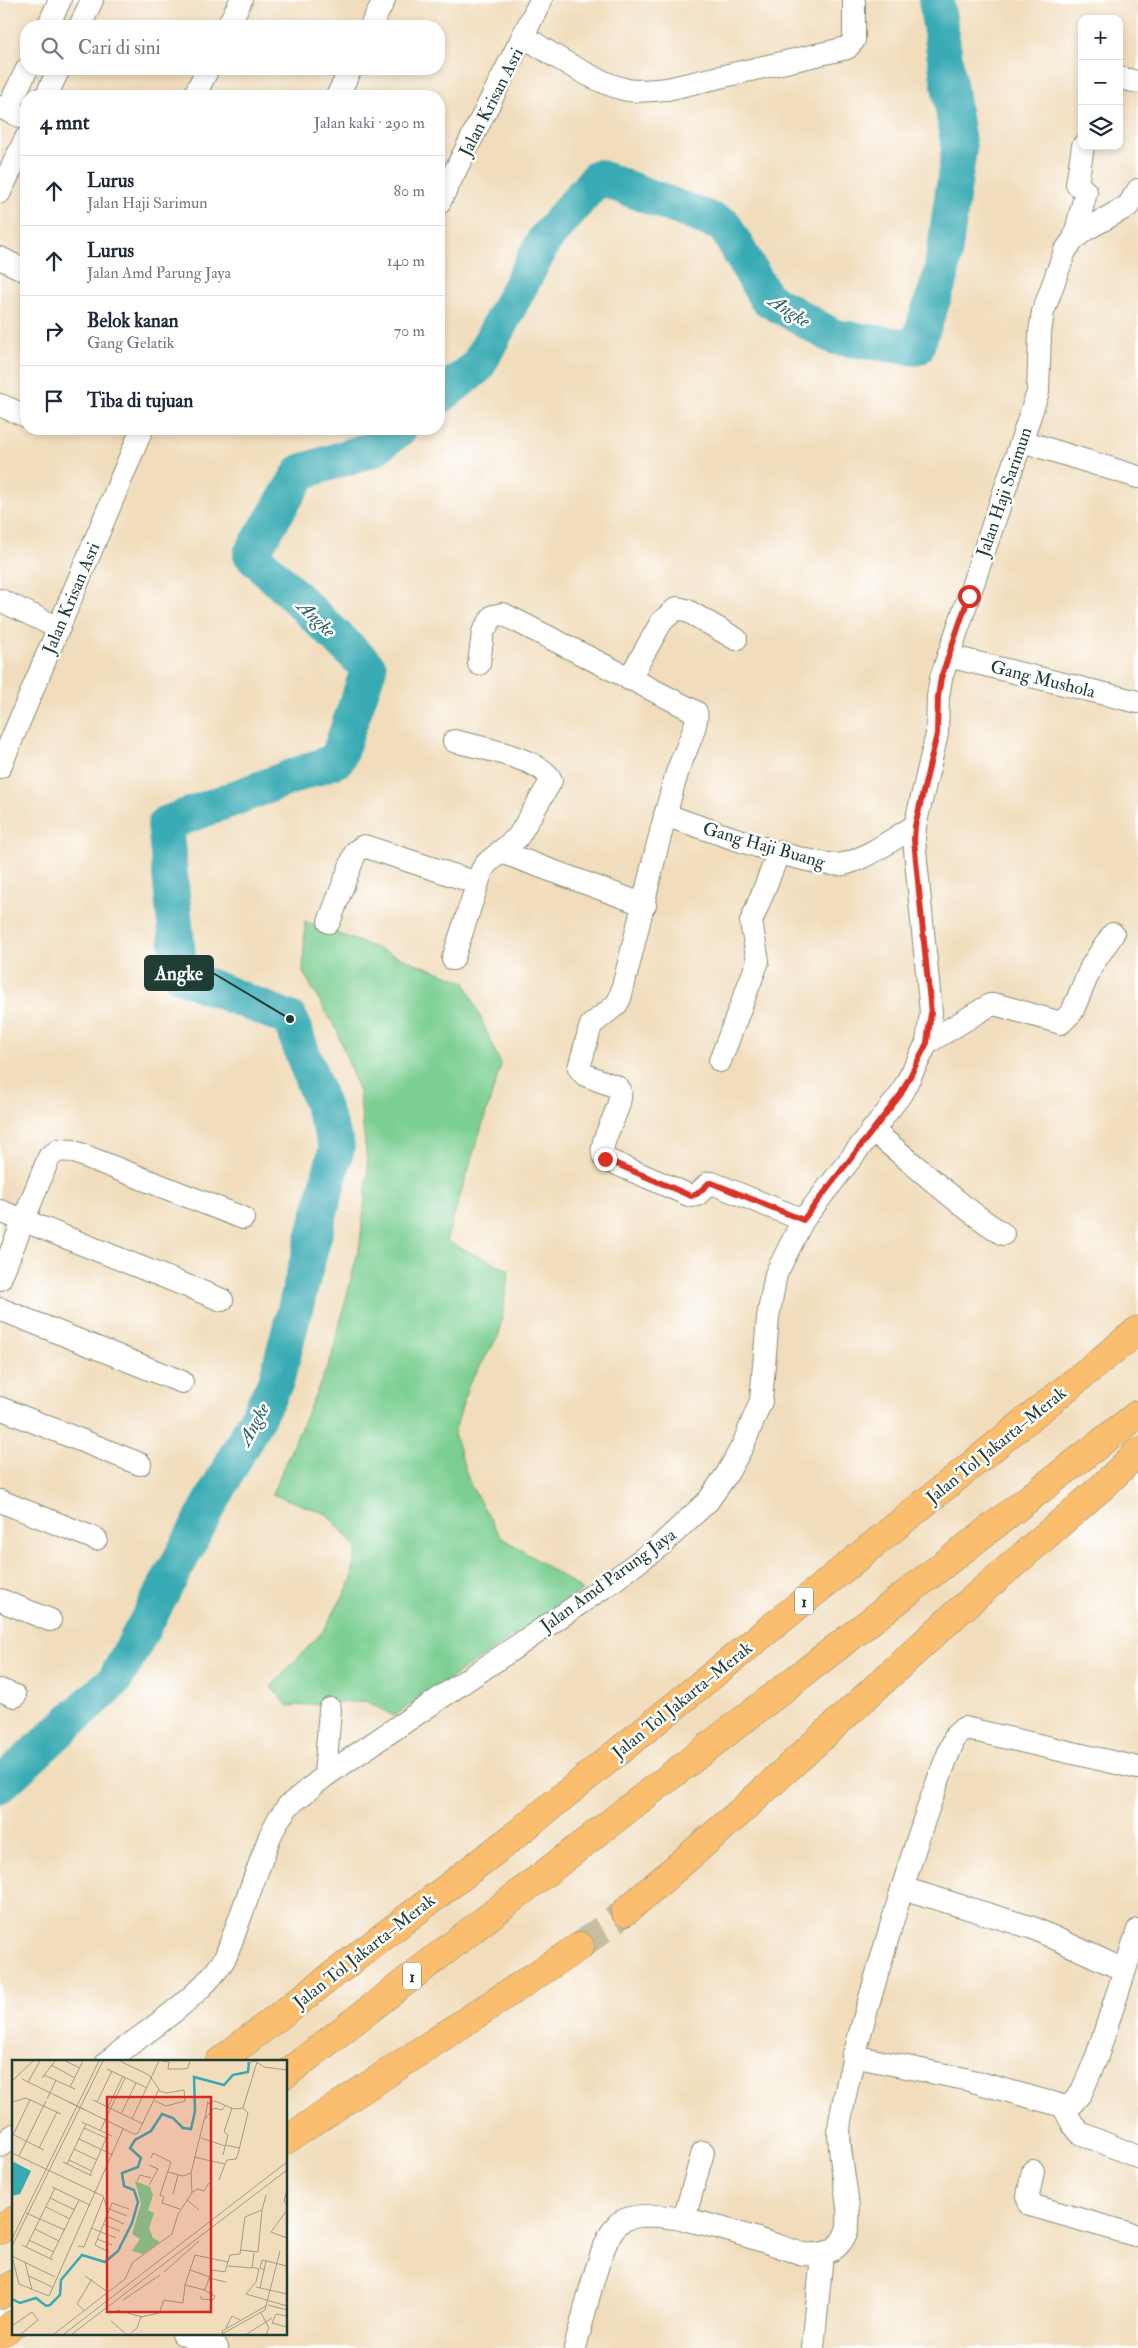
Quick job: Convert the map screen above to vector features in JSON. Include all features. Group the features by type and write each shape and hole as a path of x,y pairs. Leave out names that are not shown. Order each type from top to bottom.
{"highway":[{"name":"Jalan Tol Jakarta–Merak","path":"222,2060 508,1841 1138,1330"},
{"name":"1","path":"288,2072 1138,1414"},
{"path":"625,1912 738,1814 959,1611 1102,1487 1138,1452"},
{"path":"288,2139 580,1946"},
{"path":"0,2230 12,2221"},
{"path":"0,2295 12,2286"},
{"path":"0,2334 12,2325"}],"street":[{"path":"51,20 60,0"},
{"path":"83,20 92,0"},
{"path":"231,20 241,0"},
{"path":"375,20 384,0"},
{"name":"Jalan Krisan Asri","path":"445,191 541,0"},
{"path":"524,36 611,86 647,91 667,89 847,48 854,40 854,0"},
{"path":"11,112 25,75"},
{"path":"49,90 56,75"},
{"path":"197,90 205,75"},
{"path":"340,90 348,75"},
{"path":"1123,79 1138,82"},
{"path":"0,192 20,150"},
{"path":"1074,240 1086,192 1077,184 1082,150"},
{"name":"Jalan Haji Sarimun","path":"915,826 935,748 939,688 948,656 1038,392 1040,333 1043,312 1065,252 1074,240 1128,206 1138,190"},
{"path":"0,258 20,268"},
{"path":"1,409 20,414"},
{"name":"Jalan Krisan Asri","path":"0,767 139,435"},
{"path":"1022,441 1138,478"},
{"path":"0,600 58,628"},
{"path":"629,679 662,621 677,608 686,610 736,638"},
{"path":"479,664 485,626 493,616 503,614 696,712 697,715 665,815 645,905 620,998 616,1005 591,1025 579,1062 579,1068 585,1075 617,1087 620,1090 620,1100 602,1148 605,1159 691,1196 697,1194 709,1183 712,1183 803,1220"},
{"name":"Gang Mushola","path":"948,656 1138,702"},
{"path":"453,959 477,883 487,863 518,837 551,781 550,777 540,768 512,756 454,741"},
{"name":"Gang Haji Buang","path":"665,815 779,852 823,864 844,864 853,861 915,826"},
{"name":"Jalan Amd Parung Jaya","path":"110,2060 197,1992 220,1968 278,1820 288,1806 325,1776 610,1583 661,1545 708,1501 727,1474 755,1419 764,1385 770,1296 776,1274 803,1220 901,1094 927,1043 931,1013 914,840 915,826"},
{"path":"329,922 356,851 364,846 477,883"},
{"path":"501,852 645,905"},
{"path":"720,1061 758,961 751,922 779,852"},
{"path":"927,1043 990,1005 998,1005 1061,1023 1072,1012 1092,965 1113,934"},
{"path":"872,1130 926,1173 967,1211 1003,1234"},
{"path":"0,1278 48,1157 59,1150 72,1150 243,1218"},
{"path":"0,1211 222,1300"},
{"path":"0,1310 182,1382"},
{"path":"0,1408 140,1464"},
{"path":"0,1501 96,1539"},
{"path":"0,1600 50,1620"},
{"path":"325,1776 330,1708"},
{"path":"575,2348 607,2241 617,2224 633,2216 653,2214 684,2219 803,2254 822,2255 836,2249 846,2232 848,2213 839,2150 840,2124 853,2056 902,1888 956,1735 964,1728 1138,1768"},
{"path":"902,1888 1033,1928 1127,1979"},
{"path":"853,2056 965,2079 1063,2106 1070,2106 1081,2093 1127,1979 1138,1930"},
{"path":"1063,2106 1072,2123 1080,2132 1138,2157"},
{"path":"684,2219 703,2152"},
{"path":"1033,2171 1028,2196 1030,2205 1138,2236"},
{"path":"813,2348 822,2255"},
{"path":"188,2336 217,2348"}],"green space":[{"path":"305,921 465,982 501,1065 446,1241 509,1270 499,1335 468,1386 454,1434 470,1484 500,1536 583,1590 394,1716 365,1701 288,1706 271,1687 324,1630 351,1582 357,1548 327,1514 272,1494 331,1358 360,1244 368,1170 359,1092 337,1031 303,972"}],"waterway":[{"name":"Angke","path":"445,392 477,367 545,239 598,177 724,225 766,298 834,337 916,348 941,276 959,149 936,0"},
{"name":"Angke","path":"0,1785 115,1680 276,1382 337,1147 290,1019 180,975 165,824 337,760 369,668 251,554 301,472 373,449 391,435"}],"tunnel":[{"path":"580,1946 625,1912"}],"place":[{"name":"Angke","path":"290,1019"}],"route":[{"path":"605,1159 691,1196 697,1194 709,1183 712,1183 803,1220 901,1094 918,1064 927,1043 931,1013 914,840 915,826 935,748 941,678 969,596"}]}
